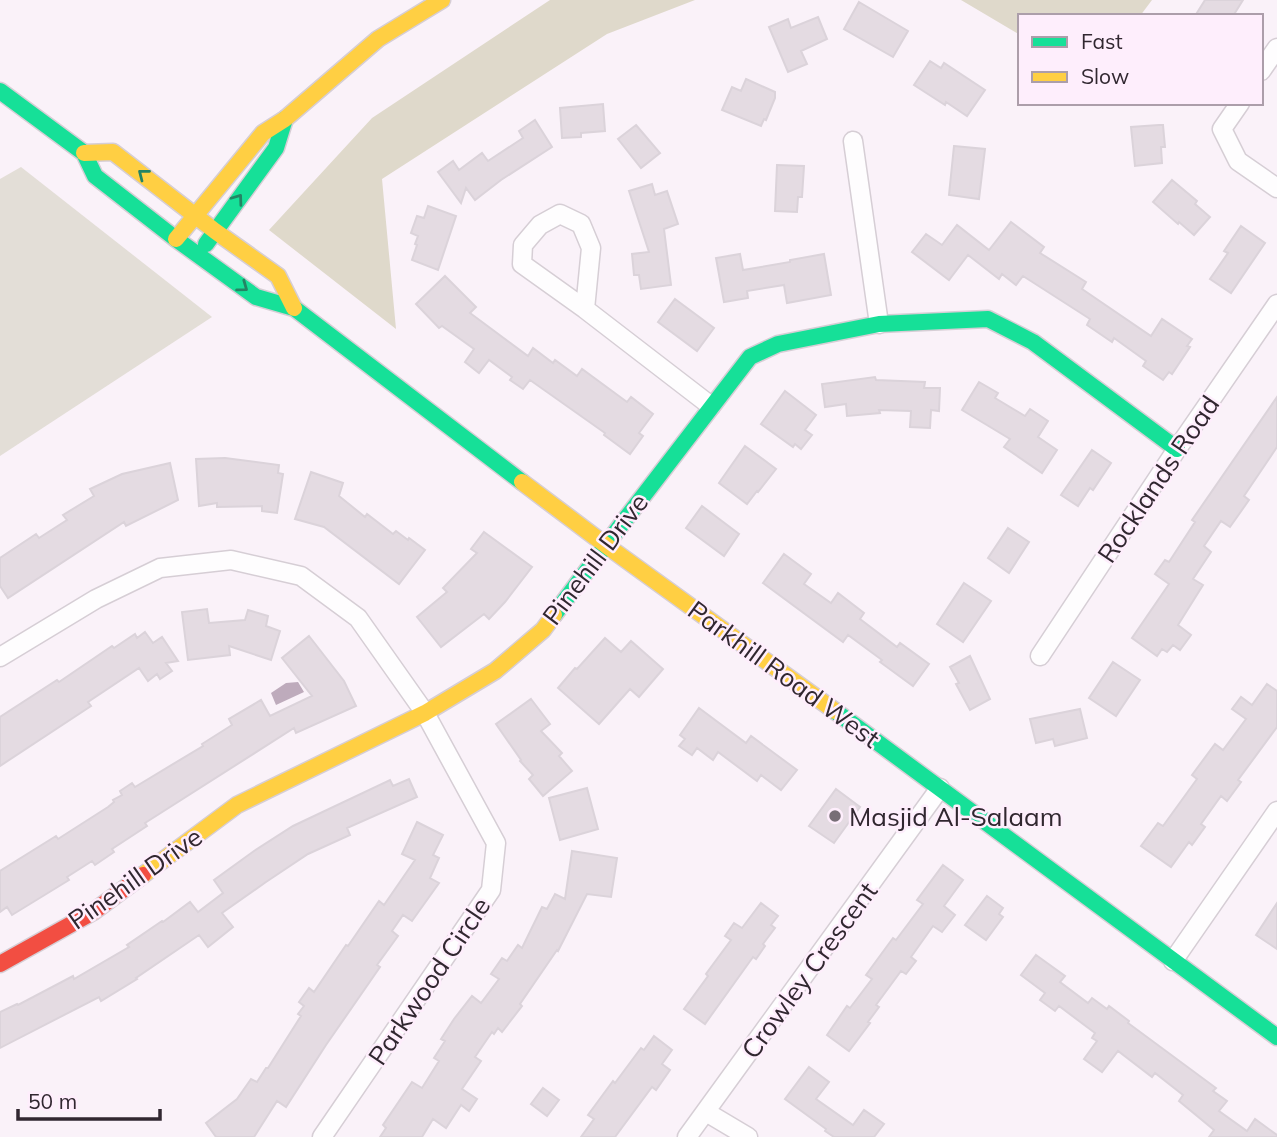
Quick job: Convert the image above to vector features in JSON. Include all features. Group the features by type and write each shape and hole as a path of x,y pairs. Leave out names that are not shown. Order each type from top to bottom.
{"main road":[{"path":"176,239 263,133 285,119 378,39 442,0"},
{"name":"Parkhill Road West","path":"0,91 84,153 95,176 176,239 256,297 294,308 607,546 1277,1037"},
{"path":"198,254 276,148 285,119"},
{"name":"Parkhill Road West","path":"84,153 113,152 215,231 278,275 294,308"},
{"name":"Pinehill Drive","path":"0,964 93,912 237,805 425,713 495,671 543,630 750,357 778,344 879,324 988,319 1033,342 1177,449"}],"street":[{"path":"1263,68 1277,48"},
{"path":"1239,105 1222,129 1238,161 1277,188"},
{"path":"853,141 879,324"},
{"path":"584,309 591,248 581,224 560,214 540,225 523,245 522,264 711,406"},
{"name":"Rocklands Road","path":"1040,656 1277,304"},
{"name":"Parkwood Circle","path":"0,657 96,599 160,568 231,560 301,576 358,618 425,713 496,843 491,890 322,1137"},
{"name":"Crowley Crescent","path":"687,1137 940,788"},
{"path":"1173,961 1277,811"},
{"path":"706,1112 748,1137"}],"shaded area":[{"path":"550,0 695,0 607,34 382,179 396,329 269,230 372,118"},
{"path":"961,0 1152,0 1142,14 1018,14 1018,34"},
{"path":"21,167 212,317 0,456 0,179"},
{"path":"298,682 304,692 276,705 271,693 286,683"}],"building":[{"path":"1205,0 1243,0 1234,14 1196,14"},
{"path":"859,2 908,31 893,57 844,29"},
{"path":"818,17 827,39 801,51 807,64 788,72 769,27 788,19 791,28"},
{"path":"930,61 941,68 944,63 985,90 967,116 914,85"},
{"path":"746,79 775,92 766,120 764,119 761,126 722,110 732,87 741,91"},
{"path":"603,104 605,131 562,138 560,108"},
{"path":"535,120 552,147 475,200 466,188 461,203 438,172 453,161 459,170 482,153 488,161 523,138 519,131"},
{"path":"636,125 660,153 641,168 618,139"},
{"path":"1163,125 1165,147 1161,147 1162,163 1135,166 1131,127"},
{"path":"954,146 985,149 979,199 949,195"},
{"path":"777,165 804,166 802,197 798,197 797,212 775,211"},
{"path":"1172,180 1197,201 1195,204 1210,217 1194,235 1153,202"},
{"path":"652,184 655,195 667,191 678,224 664,229 671,285 641,289 639,275 634,275 632,254 649,252 629,191"},
{"path":"428,206 456,216 438,270 412,260 418,236 411,233 417,216 424,218"},
{"path":"1011,222 1044,247 1040,253 1086,282 1082,289 1151,336 1162,319 1192,339 1187,346 1190,347 1172,374 1169,372 1163,380 1143,366 1146,361 1114,338 1112,342 1087,325 1090,319 1023,276 1016,285 1002,274 999,279 968,255 949,280 912,252 926,234 942,245 957,225 989,250"},
{"path":"1241,226 1265,243 1231,293 1210,279 1228,253 1224,251"},
{"path":"740,254 743,270 824,254 831,295 787,303 784,285 747,291 748,298 724,302 716,258"},
{"path":"445,276 476,307 470,313 528,356 533,348 577,376 582,369 627,402 631,397 653,414 639,433 643,436 630,454 530,380 523,389 489,360 479,373 465,362 474,349 442,326 439,328 416,304"},
{"path":"675,299 714,328 697,351 658,322"},
{"path":"875,377 876,380 925,382 924,388 940,388 939,411 931,410 930,428 910,427 911,411 879,410 880,413 847,416 846,404 825,407 822,384"},
{"path":"979,382 998,393 995,398 1025,416 1030,409 1048,421 1038,437 1057,450 1042,473 1004,447 1010,439 962,410"},
{"path":"785,391 816,415 805,430 812,435 801,449 795,444 793,447 761,424"},
{"path":"1277,397 1277,447 1244,496 1249,500 1230,527 1221,521 1204,546 1211,552 1193,579 1203,585 1178,625 1191,635 1180,650 1173,645 1167,652 1162,649 1157,656 1132,638 1169,584 1155,574 1165,560 1169,562 1195,522 1192,520"},
{"path":"745,446 776,469 747,504 719,483"},
{"path":"1092,450 1111,463 1093,490 1090,488 1078,506 1061,495"},
{"path":"225,458 279,465 278,473 283,474 277,513 262,511 262,506 217,507 217,503 199,506 196,459"},
{"path":"170,463 178,500 126,526 124,522 8,598 0,586 0,558 36,534 39,538 67,520 63,515 94,496 90,489 122,474"},
{"path":"311,472 343,483 339,496 365,517 367,514 393,534 396,531 425,550 399,584 324,527 295,519"},
{"path":"702,506 739,534 724,556 686,528"},
{"path":"1008,528 1029,542 1009,573 988,558"},
{"path":"484,532 532,567 489,619 484,614 441,647 417,617 447,592 443,588 477,553 471,549"},
{"path":"784,554 811,574 804,584 831,603 838,593 864,613 860,619 897,647 900,643 929,664 913,686 848,635 843,642 763,583"},
{"path":"964,583 991,601 963,642 937,624"},
{"path":"207,609 209,623 245,620 248,610 268,616 266,626 280,631 271,660 229,646 230,655 188,660 182,612"},
{"path":"145,632 153,643 162,637 178,661 166,663 172,671 160,679 157,674 148,681 139,668 88,702 91,706 0,766 0,717 112,646 114,648 135,634 137,638"},
{"path":"309,636 344,681 356,706 296,733 294,728 145,823 147,826 112,849 114,852 95,865 92,861 67,877 69,880 12,915 7,907 0,912 0,871 108,807 122,795 120,791 132,783 135,787 203,746 202,744 232,725 229,719 261,700 270,716 312,696 282,658"},
{"path":"605,638 621,652 631,641 663,669 639,697 630,689 599,724 558,688"},
{"path":"970,656 990,699 970,710 950,667"},
{"path":"1113,662 1140,680 1116,716 1089,698"},
{"path":"1267,684 1277,691 1277,727 1238,780 1241,782 1227,801 1221,796 1201,824 1205,827 1192,845 1189,842 1171,867 1141,846 1158,823 1163,826 1197,779 1192,775 1215,744 1223,750 1246,719 1232,709 1241,697 1252,705"},
{"path":"531,699 550,724 541,731 562,753 559,756 572,771 543,796 529,779 533,775 520,761 496,724"},
{"path":"699,708 746,743 751,736 797,770 781,790 761,775 757,781 718,752 713,760 697,748 692,755 679,746 685,739 680,735"},
{"path":"1080,709 1087,738 1055,746 1053,739 1036,743 1030,719"},
{"path":"409,779 417,797 347,828 350,835 308,854 222,913 233,927 208,947 199,935 101,1001 99,997 0,1048 0,1012 73,976 74,979 129,947 127,945 190,902 198,912 223,893 214,880 293,826 390,780 393,786"},
{"path":"587,788 598,829 560,840 549,798"},
{"name":"Masjid Al-Salaam","path":"836,789 860,807 834,843 809,826"},
{"path":"417,822 443,835 433,855 439,858 430,878 439,883 412,921 403,915 392,931 398,936 377,965 380,967 286,1107 277,1101 254,1137 216,1137 206,1123 237,1099 251,1079 257,1082 301,1016 298,1014 304,1006 299,1002 309,988 314,992 379,901 384,905 415,860 402,854"},
{"path":"572,851 617,858 611,897 587,894 558,951 520,1004 522,1006 502,1032 498,1028 494,1034 492,1032 475,1057 481,1061 462,1089 477,1099 469,1111 461,1105 446,1128 433,1119 422,1137 380,1137 386,1128 383,1125 412,1082 422,1088 439,1061 434,1058 445,1041 441,1039 454,1019 472,996 481,1003 499,979 491,974 502,958 507,961 518,945 522,948 542,907 547,909 555,894 565,899"},
{"path":"943,865 963,880 944,906 955,915 942,932 933,926 911,957 916,961 906,974 901,971 876,1005 879,1007 868,1022 870,1023 849,1051 827,1035 847,1006 850,1008 872,979 866,975 893,938 896,940 923,904 917,900"},
{"path":"987,896 1003,908 999,914 1003,917 986,940 965,925"},
{"path":"761,903 778,916 771,925 775,928 756,959 753,957 705,1024 684,1009 731,940 725,936 734,923 742,928"},
{"path":"1277,903 1277,949 1256,935"},
{"path":"1036,955 1065,976 1060,982 1088,1003 1092,998 1107,1009 1109,1006 1216,1088 1213,1091 1227,1101 1219,1111 1247,1131 1255,1119 1277,1137 1209,1137 1214,1130 1179,1101 1183,1095 1155,1073 1152,1077 1118,1051 1102,1072 1084,1059 1097,1041 1092,1038 1095,1033 1059,1006 1055,1011 1040,1000 1045,993 1021,975"},
{"path":"654,1036 672,1050 662,1064 670,1070 656,1090 652,1087 615,1137 581,1137 594,1119 588,1115 613,1081 615,1083 641,1048 644,1050"},
{"path":"809,1067 829,1082 816,1099 853,1125 864,1110 884,1124 874,1137 834,1137 785,1099"},
{"path":"543,1088 559,1100 547,1116 531,1104"}],"traffic: fast":[{"path":"0,91 84,153 95,176 176,239 256,297 294,308 522,482"},
{"path":"206,244 276,148 285,119"},
{"path":"554,615 750,357 778,344 879,324 988,319 1033,342 1177,449"},
{"path":"835,711 1277,1037"}],"traffic: slow":[{"path":"176,239 263,133 285,119 378,39 442,0"},
{"path":"84,153 113,152 278,276 294,308"},
{"path":"522,482 835,711"},
{"path":"143,875 237,805 425,713 495,671 543,630 554,615"}],"traffic: jam":[{"path":"0,964 93,912 143,875"}],"place":[{"name":"Masjid Al-Salaam","path":"835,816"}]}
